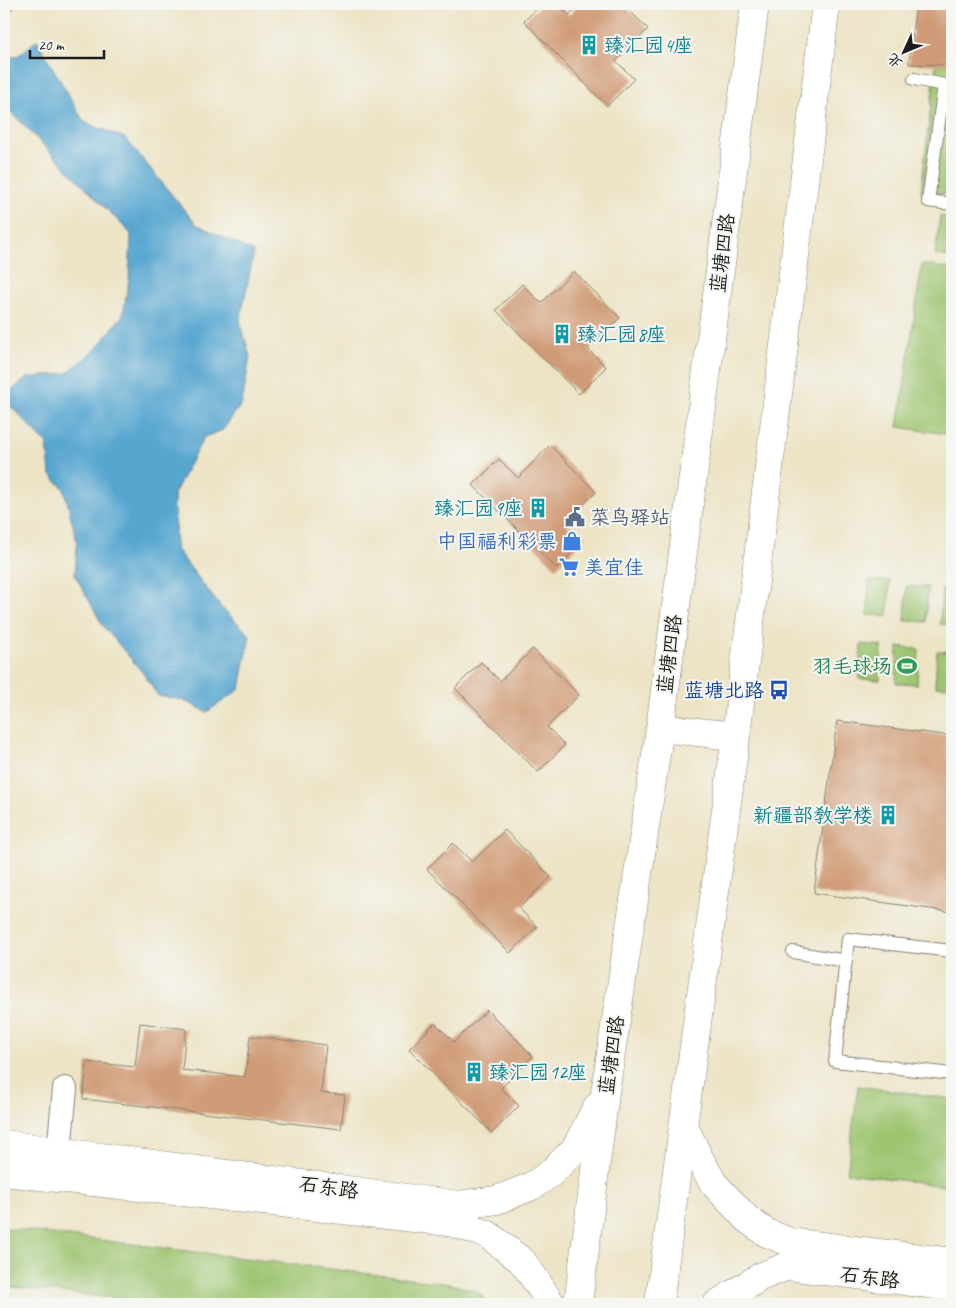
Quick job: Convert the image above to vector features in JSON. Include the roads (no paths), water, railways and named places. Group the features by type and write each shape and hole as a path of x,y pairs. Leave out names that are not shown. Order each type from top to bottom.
{"main road":[{"name":"蓝塘四路","path":"578,1304 605,1093 660,728 755,4"},
{"path":"659,1304 736,736 826,4"},
{"path":"660,728 736,736"},
{"name":"石东路","path":"4,1144 459,1204 497,1200 532,1186 550,1174 575,1149 605,1093"},
{"path":"684,1126 714,1184 747,1219 765,1232 789,1254 760,1277 717,1304"},
{"name":"石东路","path":"4,1172 449,1222 487,1234 522,1262 551,1304"},
{"name":"石东路","path":"789,1254 952,1262"},
{"name":"石东路","path":"789,1254 952,1287"}],"street":[{"path":"59,1151 66,1089"}],"lane":[{"path":"4,8 7,4"},
{"path":"914,79 944,85 928,201 952,204"},
{"path":"952,950 848,939 835,1061 952,1074"},
{"path":"793,952 846,961"}],"water":[{"path":"37,40 84,122 125,138 196,224 254,252 240,321 250,357 242,403 223,430 204,437 174,494 176,549 220,606 250,635 240,689 207,712 183,700 158,696 143,673 103,626 75,575 77,542 64,489 50,474 47,444 4,399 27,378 67,373 95,350 123,315 129,279 131,234 4,105 4,60 19,55"}],"place":[{"name":"臻汇园4座","path":"589,45"},
{"name":"臻汇园8座","path":"562,334"},
{"name":"臻汇园9座","path":"538,508"},
{"name":"菜鸟驿站","path":"575,517"},
{"name":"中国福利彩票","path":"572,541"},
{"name":"美宜佳","path":"569,567"},
{"name":"羽毛球场","path":"907,666"},
{"name":"蓝塘北路","path":"779,690"},
{"name":"新疆部教学楼","path":"888,815"},
{"name":"臻汇园12座","path":"474,1072"}]}
